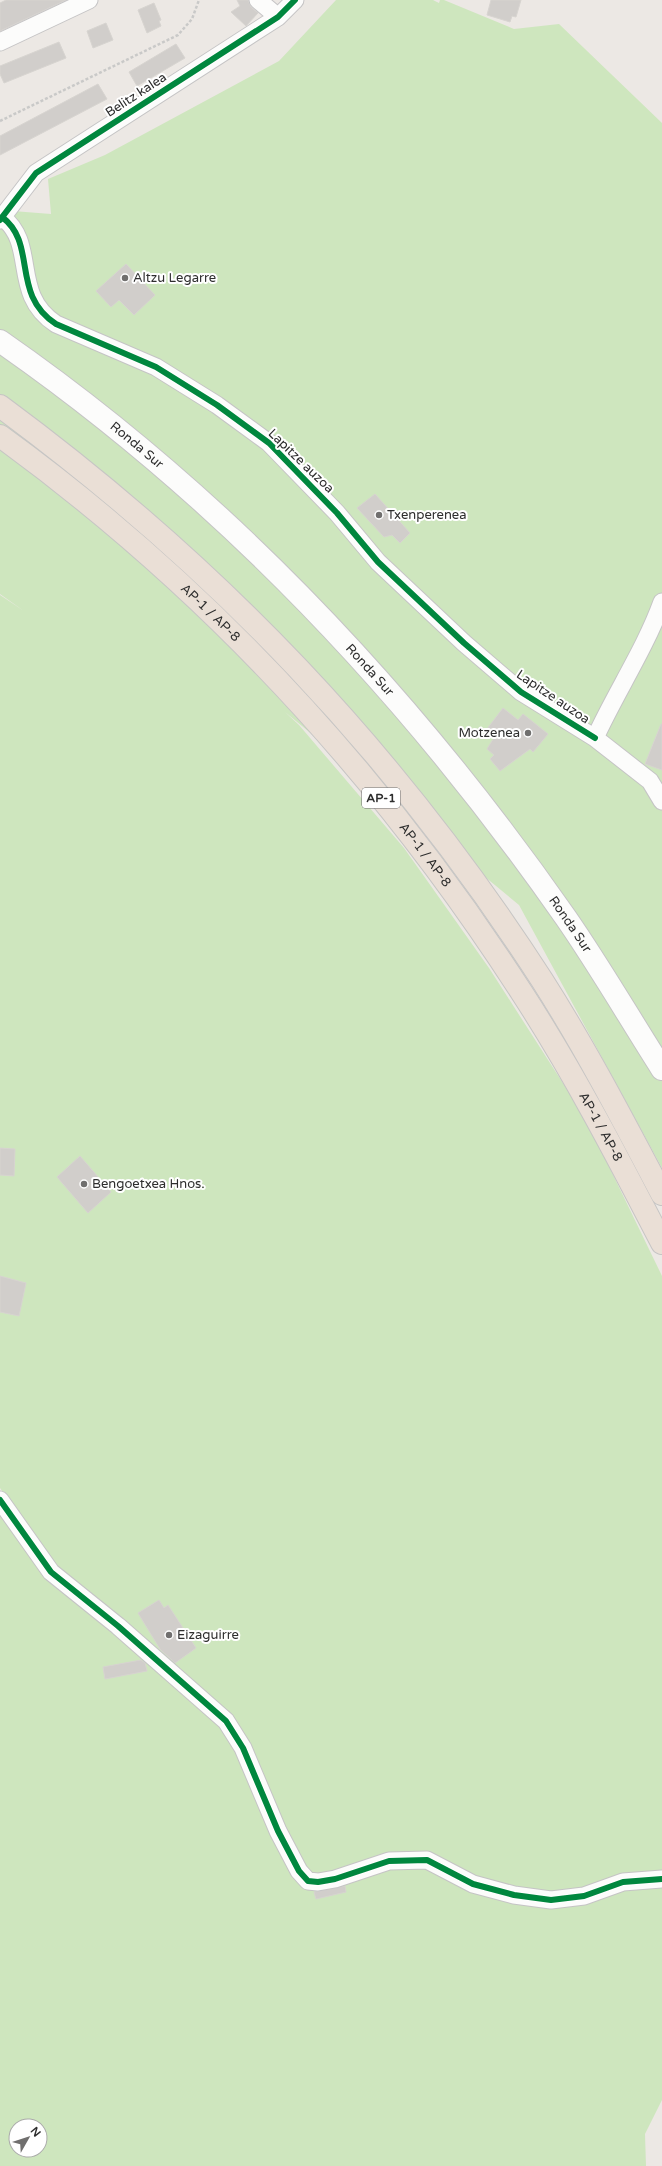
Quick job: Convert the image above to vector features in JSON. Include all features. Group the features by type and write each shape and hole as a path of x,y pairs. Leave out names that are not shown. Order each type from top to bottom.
{"highway":[{"name":"AP-1 / AP-8","path":"0,406 93,477 196,566 293,661 383,762 467,870 543,982 608,1092 662,1194"},
{"name":"AP-1 / AP-8","path":"0,436 79,496 180,583 276,678 322,727 370,784 448,884 523,995 592,1110 662,1243"}],"main road":[{"name":"Ronda Sur","path":"0,341 113,426 189,490 271,566 329,624 380,680 486,809 565,917 662,1069"}],"street":[{"path":"0,42 89,0"},
{"path":"258,0 278,17"},
{"name":"Belitz kalea","path":"3,212 36,173 278,17 295,0"},
{"name":"Lapitze auzoa","path":"3,212 18,235 31,296 45,317 56,324 156,367 217,405 269,442 337,513 378,562 464,643 521,692 595,738 650,781 662,801"},
{"path":"595,738 610,706 653,626 662,602"},
{"path":"0,1500 51,1572 118,1626 226,1722 243,1748 278,1831 299,1871 308,1881 318,1882 335,1879 389,1861 426,1860 473,1884 514,1895 551,1900 584,1896 623,1882 662,1879"}],"path":[{"path":"0,121 178,35 192,19 199,0"}],"green space":[{"path":"336,0 433,0 439,3 440,0 444,0 514,29 559,24 662,123 662,1168 519,905 285,712 299,725 404,848 489,968 586,1119 662,1276 662,2100 645,2134 646,2166 0,2166 0,1509 35,1539 0,1488 0,595 24,611 0,594 0,210 51,214 48,179 105,155 279,61"}],"building":[{"path":"6,0 66,0 0,31 0,3"},
{"path":"237,0 248,0 251,7 258,13 246,26 231,12 240,6"},
{"path":"491,0 521,0 516,17 512,16 510,22 487,15"},
{"path":"154,3 161,20 159,21 161,26 147,33 138,10"},
{"path":"106,23 113,40 93,48 87,31"},
{"path":"59,42 66,58 4,83 0,74 0,66"},
{"path":"176,44 185,58 137,86 129,72"},
{"path":"98,84 107,99 0,155 0,136"},
{"name":"Altzu Legarre","path":"126,264 155,295 134,315 119,300 111,307 96,291"},
{"name":"Txenperenea","path":"375,494 410,533 400,543 392,535 384,537 357,508"},
{"path":"503,708 518,720 523,714 548,734 533,752 530,749 500,771 490,759 494,755 487,749 495,736 487,729"},
{"path":"662,724 662,770 645,764"},
{"path":"0,1148 15,1149 14,1176 0,1175"},
{"name":"Bengoetxea Hnos.","path":"80,1156 111,1192 88,1213 57,1177"},
{"path":"0,1276 26,1283 19,1316 0,1312"},
{"name":"Eizaguirre","path":"159,1600 164,1608 168,1605 196,1648 175,1663 160,1649 138,1613"},
{"path":"141,1660 145,1663 147,1671 105,1679 103,1667"},
{"path":"345,1886 346,1892 316,1899 314,1892"}],"cycle path":[{"path":"0,220 36,173 278,17 295,0"},
{"path":"2,217 13,228 19,241 28,284 33,298 42,312 56,324 156,367 217,405 269,443 337,513 378,562 464,643 521,692 595,738"},
{"path":"0,1500 51,1572 118,1626 226,1721 243,1748 278,1831 299,1871 308,1881 318,1882 335,1879 389,1861 427,1860 473,1884 514,1895 551,1900 584,1896 623,1882 662,1879"}],"place":[{"name":"Altzu Legarre","path":"125,278"},
{"name":"Txenperenea","path":"379,515"},
{"name":"Motzenea","path":"528,733"},
{"name":"Bengoetxea Hnos.","path":"84,1184"},
{"name":"Eizaguirre","path":"169,1635"}]}
